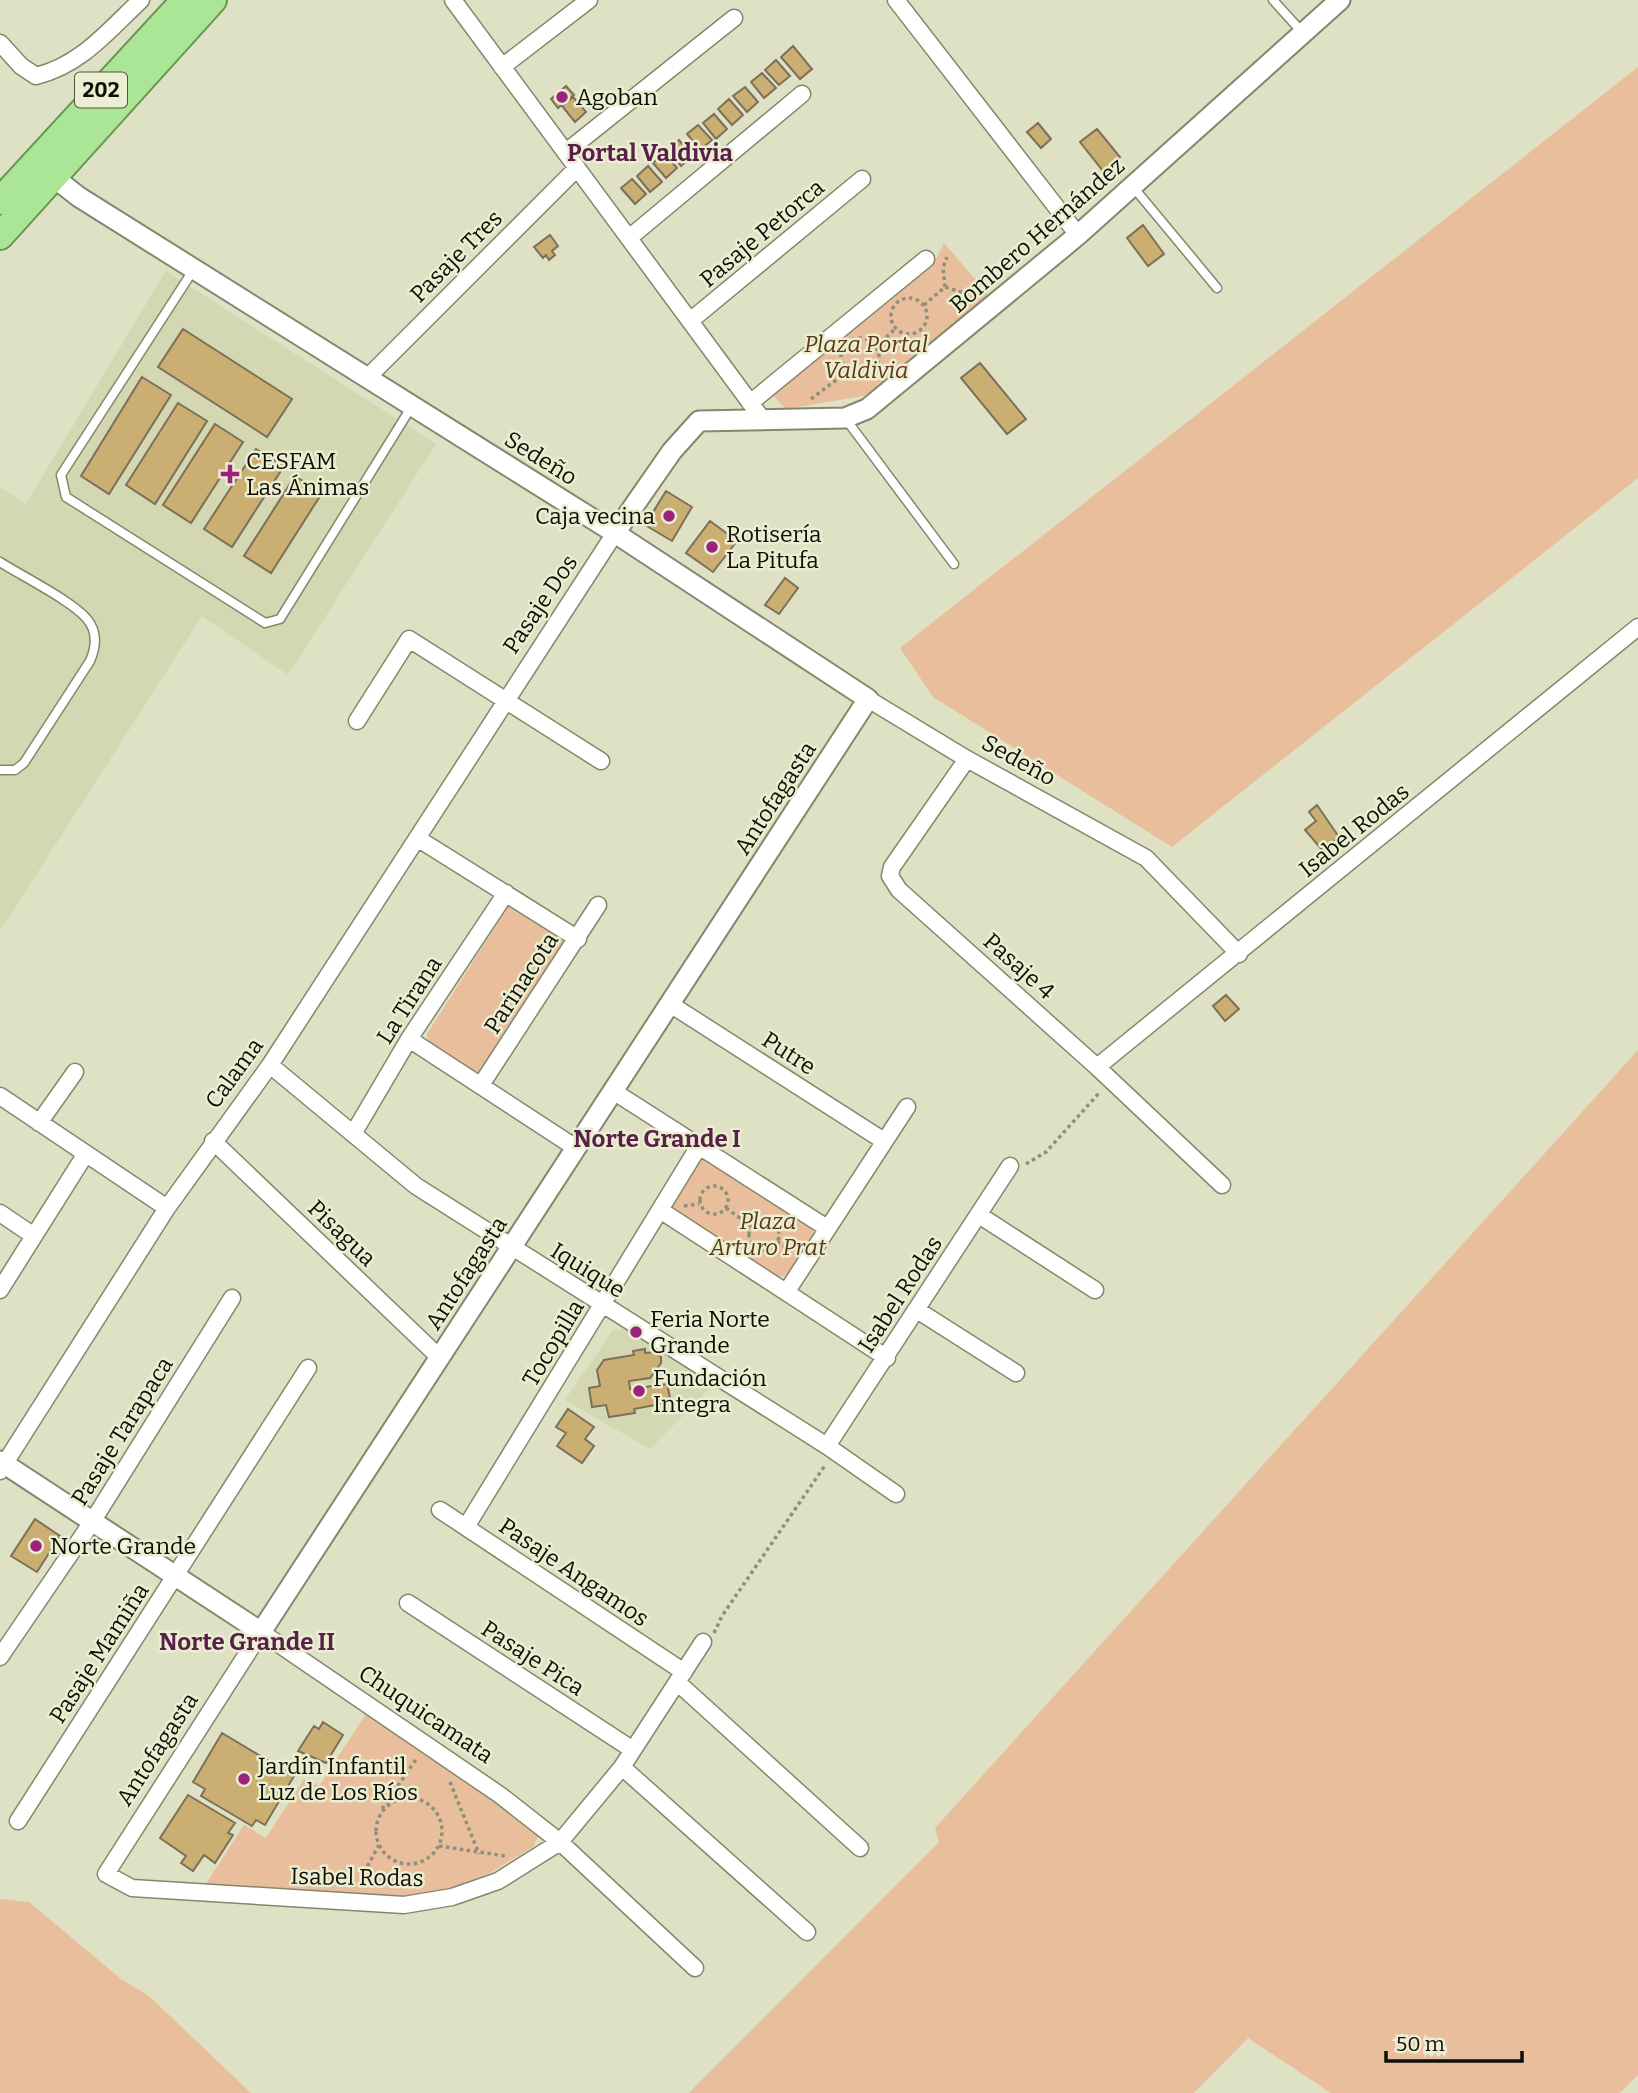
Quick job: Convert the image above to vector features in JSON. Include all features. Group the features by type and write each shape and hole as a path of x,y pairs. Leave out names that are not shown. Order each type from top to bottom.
{"highway":[{"name":"202","path":"9,192 184,0"},
{"name":"202","path":"0,236 213,0"},
{"path":"9,192 33,176 52,176 48,160 53,142"}],"street":[{"path":"0,43 21,66 36,76 58,71 79,60 141,0"},
{"path":"453,0 763,419"},
{"path":"502,67 589,0"},
{"path":"896,0 1078,235"},
{"name":"Bombero Hernández","path":"615,533 676,445 699,421 845,418 867,409 1078,235 1340,0"},
{"path":"566,152 734,18"},
{"path":"629,238 802,94"},
{"name":"Pasaje Tres","path":"368,377 577,168"},
{"name":"Sedeño","path":"52,176 194,269 615,533 868,699 967,759 1146,858 1239,954"},
{"name":"Pasaje Petorca","path":"690,321 862,179"},
{"path":"750,403 926,259"},
{"name":"Pasaje Dos","path":"503,701 615,533"},
{"name":"Isabel Rodas","path":"1097,1067 1638,627"},
{"path":"357,721 409,639 601,761"},
{"name":"Antofagasta","path":"106,1874 868,699"},
{"name":"Calama","path":"1,1466 167,1208 270,1065 503,701"},
{"name":"Pasaje 4","path":"967,759 892,867 890,876 899,890 1097,1067 1222,1185"},
{"path":"416,838 578,939"},
{"name":"La Tirana","path":"353,1134 410,1039 506,893"},
{"name":"Parinacota","path":"481,1085 598,905"},
{"name":"Putre","path":"670,1004 884,1141"},
{"path":"410,1039 576,1148"},
{"name":"Iquique","path":"270,1065 416,1186 602,1307 830,1448 896,1494"},
{"path":"39,1123 75,1072"},
{"path":"613,1091 827,1228"},
{"path":"0,1096 167,1208"},
{"path":"787,1291 907,1107"},
{"name":"Pisagua","path":"213,1141 440,1358"},
{"name":"Tocopilla","path":"466,1527 699,1146"},
{"path":"0,1290 85,1154"},
{"name":"Isabel Rodas","path":"830,1448 1010,1166"},
{"path":"660,1210 887,1358"},
{"path":"0,1213 34,1236"},
{"path":"979,1215 1095,1290"},
{"name":"Pasaje Tarapaca","path":"0,1657 92,1521 232,1298"},
{"path":"917,1310 1016,1373"},
{"name":"Pasaje Mamiña","path":"18,1821 308,1368"},
{"name":"Chuquicamata","path":"1,1466 92,1521 261,1632 500,1795 560,1842 695,1968"},
{"name":"Pasaje Angamos","path":"440,1510 680,1677 860,1848"},
{"name":"Pasaje Pica","path":"408,1603 633,1750"},
{"name":"Isabel Rodas","path":"106,1874 132,1888 404,1905 476,1890 520,1870 560,1842 622,1767 704,1642"},
{"path":"622,1767 807,1931"}],"lane":[{"path":"1273,0 1304,34"},
{"path":"1133,186 1217,288"},
{"path":"194,269 61,475 66,497 253,616 265,623 279,619 412,406"},
{"path":"845,418 954,564"},
{"path":"0,562 81,614 92,627 95,644 90,661 24,763 15,770 0,770"}],"path":[{"path":"945,288 943,268 947,257"},
{"path":"945,288 978,296"},
{"path":"924,305 945,288"},
{"path":"909,297 924,305 928,317 921,330 906,334 896,328 891,311 897,302 909,297"},
{"path":"876,347 896,328"},
{"path":"861,338 876,347 879,359 874,370 863,376 848,371 841,357 849,342 861,338"},
{"path":"808,401 848,371"},
{"path":"1010,1166 1031,1163 1046,1152 1111,1081"},
{"path":"711,1186 721,1188 727,1195 726,1208 718,1214 709,1214 699,1204 701,1194 711,1186"},
{"path":"726,1208 751,1226"},
{"path":"762,1219 772,1221 778,1229 777,1244 763,1250 754,1247 748,1238 751,1226 762,1219"},
{"path":"704,1642 712,1637 722,1616 830,1448"},
{"path":"382,1810 400,1798 411,1797 431,1805 442,1825 439,1846 424,1861 413,1864 391,1859 379,1845 375,1831 383,1804 422,1750"},
{"path":"449,1777 480,1854"},
{"path":"361,1903 368,1865 379,1845"},
{"path":"439,1846 511,1857"}],"shaded area":[{"name":"CESFAM Las Ánimas","path":"166,271 436,444 288,675 202,616 0,931 0,487 26,504"},
{"name":"Fundación Integra","path":"624,1329 715,1383 650,1449 565,1400 613,1330"}],"green space":[{"path":"1638,67 1638,478 1172,847 933,697 900,648"},
{"name":"Plaza Portal Valdivia","path":"944,243 989,295 885,382 863,396 786,409 772,394 936,259"},
{"path":"508,907 518,910 562,939 564,950 485,1070 476,1073 428,1045 427,1034"},
{"path":"1638,1050 1638,2075 1620,2093 1331,2093 1248,2038 1194,2093 689,2093 939,1842 935,1828"},
{"name":"Plaza Arturo Prat","path":"704,1157 811,1224 814,1234 790,1275 775,1277 671,1211 669,1201 697,1158"},
{"path":"368,1711 489,1790 538,1836 533,1847 488,1874 443,1891 400,1900 204,1887 244,1825 266,1838 304,1779 319,1786"},
{"path":"0,1899 29,1902 121,1979 149,1996 251,2093 0,2093"}],"building":[{"path":"793,46 812,69 800,79 781,57"},
{"path":"776,60 790,76 779,85 765,70"},
{"path":"762,73 776,88 764,98 751,82"},
{"name":"Agoban","path":"566,86 574,95 558,108 551,99"},
{"path":"745,87 758,102 747,112 733,96"},
{"path":"573,97 586,112 575,122 562,106"},
{"path":"729,99 743,115 732,125 718,109"},
{"path":"714,114 727,129 716,139 703,123"},
{"path":"1038,123 1051,139 1041,148 1027,132"},
{"path":"698,125 712,140 700,150 687,134"},
{"path":"1097,129 1120,157 1103,171 1080,142"},
{"path":"679,140 692,156 681,166 668,150"},
{"path":"664,153 677,168 666,178 653,163"},
{"path":"648,166 662,182 650,192 637,176"},
{"path":"632,179 646,194 635,204 621,188"},
{"path":"1143,225 1164,254 1148,266 1127,238"},
{"path":"550,235 558,246 552,251 555,255 549,260 546,255 543,258 534,247"},
{"path":"183,329 292,399 267,437 158,367"},
{"path":"980,363 1026,419 1007,434 961,378"},
{"path":"142,377 171,395 109,494 81,476"},
{"path":"178,403 207,421 155,504 126,485"},
{"path":"215,424 243,442 191,523 163,505"},
{"path":"256,449 284,466 232,547 204,529"},
{"path":"295,476 322,493 271,573 244,556"},
{"name":"Caja vecina","path":"666,491 692,507 672,541 645,525"},
{"name":"Rotisería La Pitufa","path":"710,521 737,541 713,572 686,553"},
{"path":"785,578 798,588 779,614 765,605"},
{"path":"1317,805 1339,837 1323,851 1305,830 1316,821 1309,812"},
{"path":"1226,995 1239,1009 1225,1021 1213,1006"},
{"path":"645,1349 645,1353 654,1352 661,1357 661,1363 650,1378 629,1381 630,1389 667,1384 671,1402 634,1409 635,1413 609,1417 606,1405 592,1407 589,1388 600,1386 597,1370 604,1360 634,1355 633,1351"},
{"path":"568,1409 594,1427 585,1439 594,1446 582,1463 557,1446 566,1433 556,1427"},
{"name":"Norte Grande","path":"35,1519 60,1536 37,1572 11,1556"},
{"path":"323,1722 343,1735 326,1763 298,1751 314,1726 319,1729"},
{"name":"Jardín Infantil Luz de Los Ríos","path":"222,1733 294,1776 265,1825 256,1820 252,1826 201,1796 205,1789 193,1782"},
{"path":"188,1795 235,1823 228,1833 233,1835 215,1863 204,1855 193,1871 181,1863 186,1856 160,1838"}],"place":[{"name":"Agoban","path":"562,97"},
{"name":"CESFAM Las Ánimas","path":"230,474"},
{"name":"Caja vecina","path":"669,516"},
{"name":"Rotisería La Pitufa","path":"712,547"},
{"name":"Feria Norte Grande","path":"636,1332"},
{"name":"Fundación Integra","path":"639,1391"},
{"name":"Norte Grande","path":"36,1546"},
{"name":"Jardín Infantil Luz de Los Ríos","path":"244,1779"}],"district":[{"name":"Portal Valdivia","path":"650,153"},
{"name":"Norte Grande I","path":"657,1139"},
{"name":"Norte Grande II","path":"247,1642"}]}
